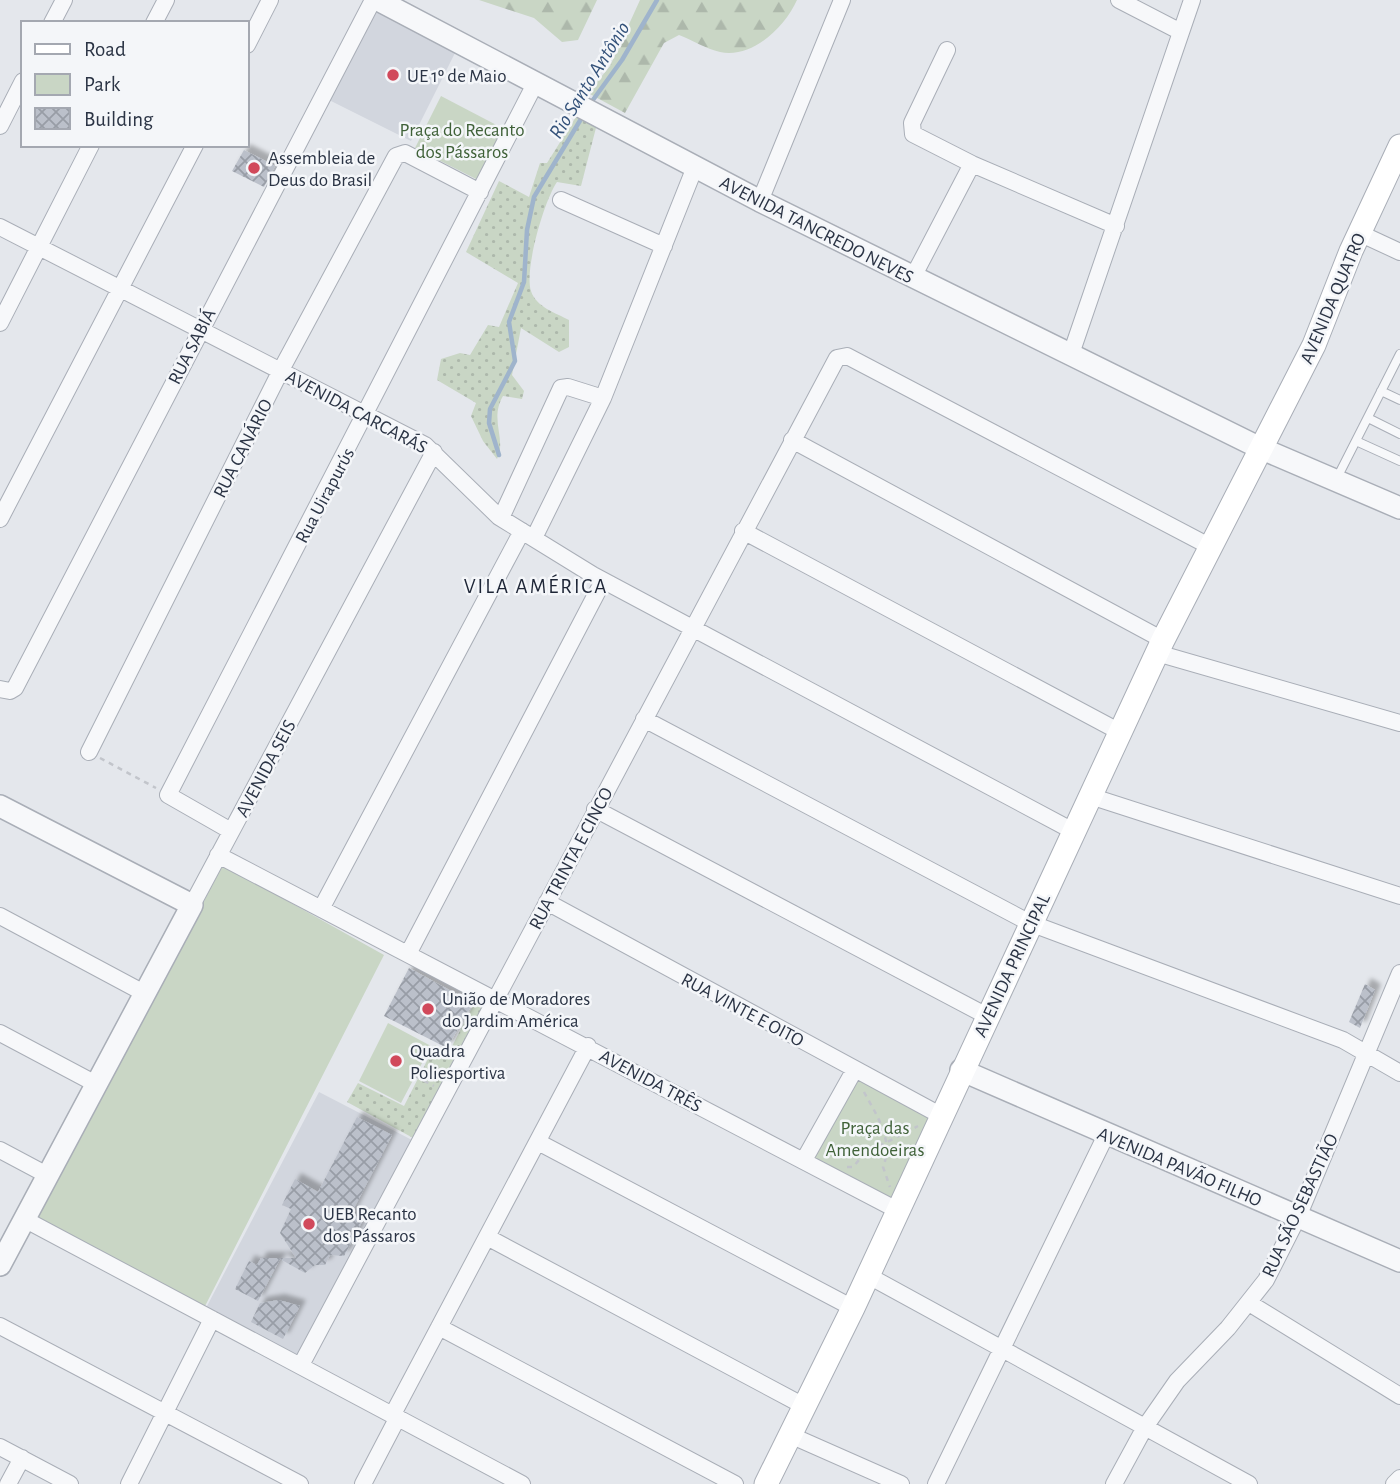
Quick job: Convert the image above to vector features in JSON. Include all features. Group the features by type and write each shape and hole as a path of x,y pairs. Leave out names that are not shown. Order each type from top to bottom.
{"main road":[{"name":"AVENIDA QUATRO","path":"1260,448 1314,345 1359,233 1400,146"},
{"name":"AVENIDA PRINCIPAL","path":"766,1484 853,1308 940,1115 1160,647 1260,448"}],"street":[{"path":"53,21 64,0"},
{"path":"155,21 166,0"},
{"path":"248,43 270,0"},
{"name":"RUA SABIÁ","path":"5,690 15,688 373,0"},
{"name":"AVENIDA TANCREDO NEVES","path":"378,0 760,201 1260,448 1400,508"},
{"path":"760,201 842,0"},
{"path":"1119,0 1181,32"},
{"path":"1071,354 1192,0"},
{"path":"947,50 911,130 916,137 1116,226"},
{"name":"Rua Uirapurύs","path":"168,795 536,82"},
{"path":"0,126 21,85"},
{"path":"0,323 90,147"},
{"path":"0,519 194,147"},
{"name":"RUA CANÁRIO","path":"89,752 281,370 396,156 405,153 480,192"},
{"path":"913,277 972,164"},
{"path":"321,909 603,398 695,167"},
{"path":"561,201 664,246"},
{"name":"AVENIDA CARCARÁS","path":"0,227 367,414 434,452 501,518 603,581 1073,831"},
{"path":"1359,233 1400,252"},
{"name":"RUA TRINTA E CINCO","path":"300,1365 834,361 843,355 1209,546"},
{"path":"501,518 559,391 568,387 603,398"},
{"path":"792,440 1160,647 1400,723"},
{"name":"AVENIDA SEIS","path":"0,1264 434,452"},
{"path":"743,531 1120,732"},
{"path":"408,954 603,581"},
{"path":"644,719 1030,923 1343,1040 1400,1073"},
{"path":"168,795 231,831"},
{"path":"1090,796 1400,895"},
{"path":"0,806 192,905"},
{"path":"596,810 986,1016"},
{"name":"AVENIDA TRÊS","path":"218,855 588,1046 897,1210"},
{"name":"RUA VINTE E OITO","path":"547,902 940,1115"},
{"path":"0,916 144,993"},
{"name":"RUA SÃO SEBASTIÃO","path":"1114,1484 1145,1427 1177,1381 1249,1303 1266,1280 1298,1217 1399,975"},
{"path":"0,1033 96,1084"},
{"path":"363,1484 439,1327 588,1046"},
{"path":"804,1160 855,1069"},
{"name":"AVENIDA PAVÃO FILHO","path":"961,1070 1400,1261"},
{"path":"936,1484 1107,1135"},
{"path":"538,1142 853,1308"},
{"path":"0,1150 47,1175"},
{"path":"24,1219 522,1484"},
{"path":"487,1237 804,1406"},
{"path":"867,1275 1249,1484"},
{"path":"1249,1303 1400,1396"},
{"path":"128,1484 212,1319"},
{"path":"0,1325 300,1484"},
{"path":"439,1327 735,1484"},
{"path":"790,1435 901,1484"},
{"path":"0,1447 70,1484"},
{"path":"8,1484 22,1458"},
{"path":"1394,1484 1400,1478"}],"lane":[{"path":"1336,481 1381,391 1396,372 1400,354"},
{"path":"1381,391 1400,400"},
{"path":"1368,418 1400,434"},
{"path":"1356,441 1400,461"}],"path":[{"path":"89,752 168,795"},
{"path":"415,1076 446,1091"},
{"path":"864,1091 885,1131 888,1155 883,1167 897,1210"},
{"path":"844,1166 853,1167 864,1154 940,1115"}],"shaded area":[{"name":"UE 1º de Maio","path":"377,11 456,51 411,141 329,100"},
{"name":"UEB Recanto dos Pássaros","path":"319,1092 412,1140 298,1358 206,1308"}],"green space":[{"path":"479,0 597,0 578,40 562,42 534,18"},
{"path":"640,0 797,0 776,30 744,51 720,52 679,35 664,43 625,113 588,93 610,66"},
{"name":"Praça do Recanto dos Pássaros","path":"441,96 506,130 478,180 415,148"},
{"path":"579,112 598,120 581,186 557,182 541,219 530,268 531,291 537,301 569,320 569,347 559,352 521,328 512,375 524,391 522,399 503,396 499,405 500,452 497,459 483,441 471,416 476,403 437,380 441,359 460,353 470,355 488,325 499,327 518,283 466,252 499,181 529,197 540,163 547,163"},
{"path":"223,865 384,955 203,1310 37,1217"},
{"path":"475,1002 483,1006 415,1139 347,1102 358,1083 404,1106 435,1045 449,1052"},
{"name":"Quadra Poliesportiva","path":"388,1023 431,1046 401,1103 359,1081"},
{"name":"Praça das Amendoeiras","path":"855,1072 939,1116 897,1208 807,1160"}],"building":[{"name":"Assembleia de Deus do Brasil","path":"244,150 275,166 264,187 232,171"},
{"name":"União de Moradores do Jardim América","path":"409,968 473,1003 447,1048 384,1016"},
{"path":"1365,984 1375,990 1360,1028 1349,1022"},
{"path":"357,1117 392,1135 351,1214 363,1220 344,1256 330,1255 325,1265 315,1265 305,1273 280,1259 258,1301 235,1289 249,1261 257,1265 261,1258 296,1258 280,1233 291,1209 282,1205 295,1179 318,1192"},
{"path":"279,1300 300,1306 283,1339 251,1322 260,1303"}],"waterway":[{"name":"Rio Santo Antônio","path":"590,104 622,60 657,0"},
{"name":"Rio Santo Antônio","path":"499,455 489,423 490,409 515,361 509,322 524,282 527,230 534,197 584,114"}],"place":[{"name":"UE 1º de Maio","path":"393,75"},
{"name":"Assembleia de Deus do Brasil","path":"254,168"},
{"name":"União de Moradores do Jardim América","path":"428,1009"},
{"name":"Quadra Poliesportiva","path":"396,1061"},
{"name":"UEB Recanto dos Pássaros","path":"309,1224"}],"district":[{"name":"VILA AMÉRICA","path":"536,586"}]}
